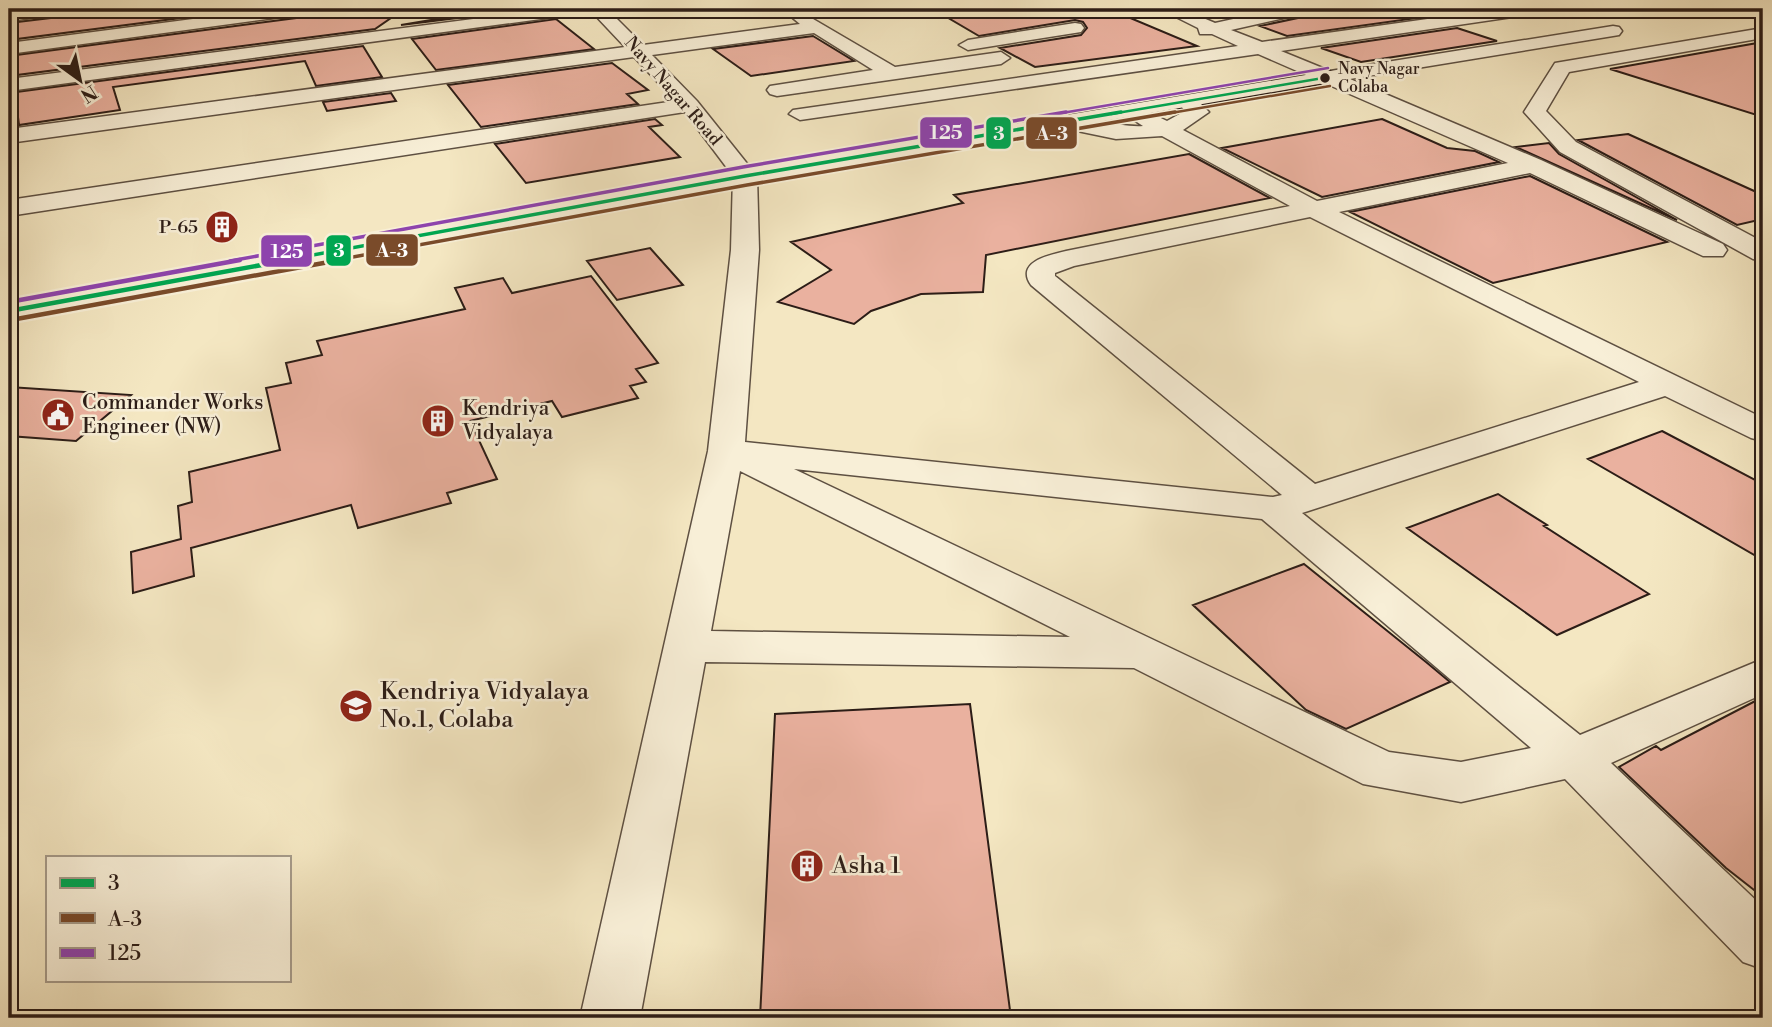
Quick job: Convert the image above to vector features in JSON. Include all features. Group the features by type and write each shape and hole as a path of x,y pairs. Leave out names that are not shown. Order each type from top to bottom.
{"street":[{"path":"9,16 59,9"},
{"path":"9,50 304,9"},
{"path":"9,85 586,9"},
{"name":"Navy Nagar Road","path":"598,9 690,105 745,176"},
{"path":"788,9 891,73"},
{"path":"1168,9 1532,165 1713,250"},
{"path":"1172,35 1300,9"},
{"path":"1426,9 1460,19"},
{"path":"800,114 1533,9"},
{"path":"9,136 818,27"},
{"path":"869,60 1075,28"},
{"path":"9,311 745,176 1631,29"},
{"path":"1763,33 1562,67 1535,112 1568,147 1763,253"},
{"path":"777,90 1038,53"},
{"path":"1066,122 1098,132 1166,129 1186,122 1198,112 1187,101"},
{"path":"9,208 690,105"},
{"path":"1131,111 1315,210 1763,431"},
{"path":"1532,165 1066,258 1041,269 1041,279 1575,758 1763,944"},
{"path":"610,1018 726,450 745,250 745,176"},
{"path":"726,450 1291,504 1668,384"},
{"path":"726,450 1147,653 1381,770 1461,782 1575,758 1763,676"},
{"path":"686,646 1147,653"}],"building":[{"path":"69,9 251,9 9,40 9,23 59,17"},
{"path":"314,9 404,9 375,29 9,76 9,56 304,17"},
{"path":"497,9 531,9 401,25"},
{"path":"933,9 1109,9 1197,46 1035,67 1000,48 1081,35 1087,28 1083,22 1075,20 979,36"},
{"path":"1311,9 1419,9 1420,15 1424,17 1287,36 1260,26 1307,16"},
{"path":"556,19 594,49 436,70 412,39"},
{"path":"1457,28 1497,41 1361,62 1321,48"},
{"path":"813,36 854,61 751,76 713,49"},
{"path":"1763,42 1763,117 1610,69"},
{"path":"363,46 382,77 316,86 305,61 113,87 120,110 19,125 16,101 9,102 9,93"},
{"path":"612,63 648,90 627,94 638,104 481,127 448,85"},
{"path":"391,93 396,101 327,111 323,102"},
{"path":"655,119 662,125 649,127 680,157 526,183 495,144"},
{"path":"1382,119 1447,148 1475,151 1499,162 1322,197 1222,148"},
{"path":"1628,134 1763,195 1763,219 1737,225 1578,140"},
{"path":"1549,143 1559,154 1677,220 1516,147"},
{"path":"1189,154 1270,198 986,255 983,292 921,294 871,311 854,324 778,302 831,270 791,242 963,203 954,195"},
{"path":"1530,176 1667,242 1493,283 1350,212"},
{"path":"650,248 683,285 617,300 587,261"},
{"name":"Kendriya Vidyalaya","path":"591,276 658,363 636,369 646,382 630,386 638,398 562,417 552,401 470,421 497,479 447,493 451,503 358,528 351,505 191,548 194,576 133,593 131,552 181,539 178,506 192,502 189,472 280,450 266,388 291,383 286,363 322,355 317,341 465,309 455,288 503,278 512,293"},
{"name":"Commander Works Engineer (NW)","path":"9,387 131,395 76,441 9,436"},
{"path":"1662,431 1763,484 1763,560 1588,459"},
{"path":"1498,494 1649,594 1557,635 1407,528"},
{"path":"1304,564 1450,682 1346,729 1306,710 1193,605"},
{"path":"1763,697 1763,897 1726,868 1619,767 1656,746 1661,750"},
{"name":"Asha 1","path":"970,704 1011,1018 760,1018 775,714"}],"transit line":[{"name":"125","path":"9,302 743,167 1328,68"},
{"name":"3","path":"9,311 745,176 1329,77"},
{"name":"A-3","path":"11,320 747,185 1330,86"}],"place":[{"name":"Navy Nagar Colaba","path":"1325,78"},
{"name":"P-65","path":"222,227"},
{"name":"Commander Works Engineer (NW)","path":"58,415"},
{"name":"Kendriya Vidyalaya","path":"438,421"},
{"name":"Kendriya Vidyalaya No.1, Colaba","path":"356,706"},
{"name":"Asha 1","path":"807,866"}]}
